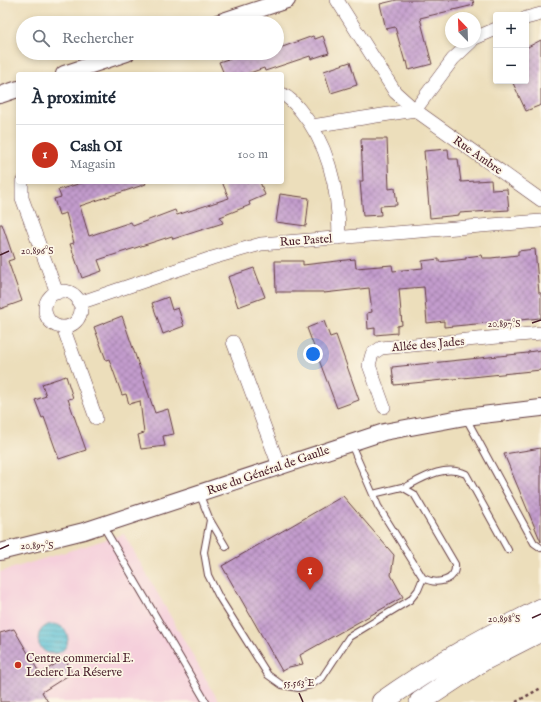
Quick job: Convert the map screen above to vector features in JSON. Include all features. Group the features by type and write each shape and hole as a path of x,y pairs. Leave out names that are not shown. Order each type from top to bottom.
{"highway":[{"path":"382,702 417,677 490,634 541,609"},
{"path":"420,702 482,661 541,631"}],"street":[{"path":"238,16 287,0"},
{"name":"Rue Ambre","path":"337,0 395,92 415,110 541,200"},
{"path":"529,17 541,14"},
{"path":"481,35 493,30"},
{"path":"312,126 415,110 453,59 465,48"},
{"path":"70,72 106,60"},
{"path":"0,95 16,90"},
{"path":"284,95 289,97 312,126 333,176 339,209 339,238"},
{"path":"22,184 22,198 57,293"},
{"name":"Rue Pastel","path":"79,303 212,258 260,244 541,221"},
{"path":"68,292 77,298 79,303 80,314 74,324 63,327 53,324 46,315 45,310 48,300 57,293 68,292"},
{"path":"63,327 96,418"},
{"name":"Allée des Jades","path":"384,407 369,365 372,354 381,348 541,333"},
{"path":"233,342 279,466"},
{"name":"Rue du Général de Gaulle","path":"0,552 102,525 384,432 465,417 541,408"}],"lane":[{"path":"465,417 534,543 541,548"},
{"path":"350,442 378,506 423,578 432,582 441,582 452,576 456,571 455,564 414,494 404,488"},
{"path":"373,494 404,488 430,474 446,470 458,470 466,474 508,550"},
{"path":"199,493 210,520 226,547"},
{"path":"210,520 204,552 208,575 218,597 268,675 282,685 298,688 311,685 322,678 349,637 410,600 423,578"},
{"path":"102,525 206,702"}],"path":[{"path":"516,702 541,688"}],"shaded area":[{"path":"124,534 219,702 0,702 0,572"}],"water":[{"path":"53,624 64,628 68,639 64,650 53,654 42,650 38,639 42,628"}],"building":[{"path":"397,0 473,0 474,5 420,18 432,64 409,70 407,61 405,62 395,27 386,29 380,4"},
{"path":"313,36 315,39 323,36 329,53 311,59 310,56 265,71 264,68 253,72 223,72 219,62 225,60 284,60 284,46"},
{"path":"541,40 541,105 526,111 513,84 529,84 529,46"},
{"path":"350,62 357,85 331,93 324,71"},
{"path":"361,139 387,139 389,189 395,188 397,205 380,206 381,215 363,216 360,181 363,181"},
{"path":"448,149 449,159 458,159 461,182 491,180 492,190 507,189 509,210 459,213 459,215 430,218 424,151"},
{"path":"78,184 146,184 80,206 89,236 131,222 133,226 175,210 177,215 229,198 223,184 261,184 265,195 249,202 250,205 220,217 223,223 173,239 172,236 98,260 102,271 82,278 70,244 74,243 66,213 59,215 54,199 61,197 58,190"},
{"path":"280,194 309,198 306,226 276,222"},
{"path":"0,224 2,224 14,259 8,261 22,301 0,309"},
{"path":"535,249 539,293 541,293 541,318 444,327 444,321 427,323 424,287 399,289 402,325 397,326 397,333 375,335 375,328 368,329 367,313 372,312 369,288 324,293 276,292 275,261 303,261 303,265 355,259 356,268 392,265 393,271 423,268 422,261 439,259 439,262 466,259 466,257 481,255 482,258 491,258 518,255 518,251"},
{"path":"254,268 265,297 238,307 228,277"},
{"path":"168,297 172,310 178,308 184,326 163,334 152,303"},
{"path":"122,316 155,413 168,409 174,434 163,436 165,446 141,449 138,435 144,433 140,401 129,404 126,394 122,395 109,359 106,360 94,327"},
{"path":"324,321 330,337 336,335 359,400 337,408 307,328"},
{"path":"541,350 541,370 394,385 392,367 528,353"},
{"path":"66,376 73,398 68,399 86,450 59,459 44,417 42,418 35,400 46,396 42,384"},
{"path":"541,448 541,542 504,454"},
{"path":"343,496 394,555 391,575 403,597 300,655 303,664 289,667 282,671 222,566"},
{"name":"Centre commercial E. Leclerc La Réserve","path":"14,629 40,674 65,658 72,673 42,692 48,702 0,702 0,633"}],"place":[{"name":"Cash OI","path":"310,590"},
{"name":"Centre commercial E. Leclerc La Réserve","path":"18,665"}]}
